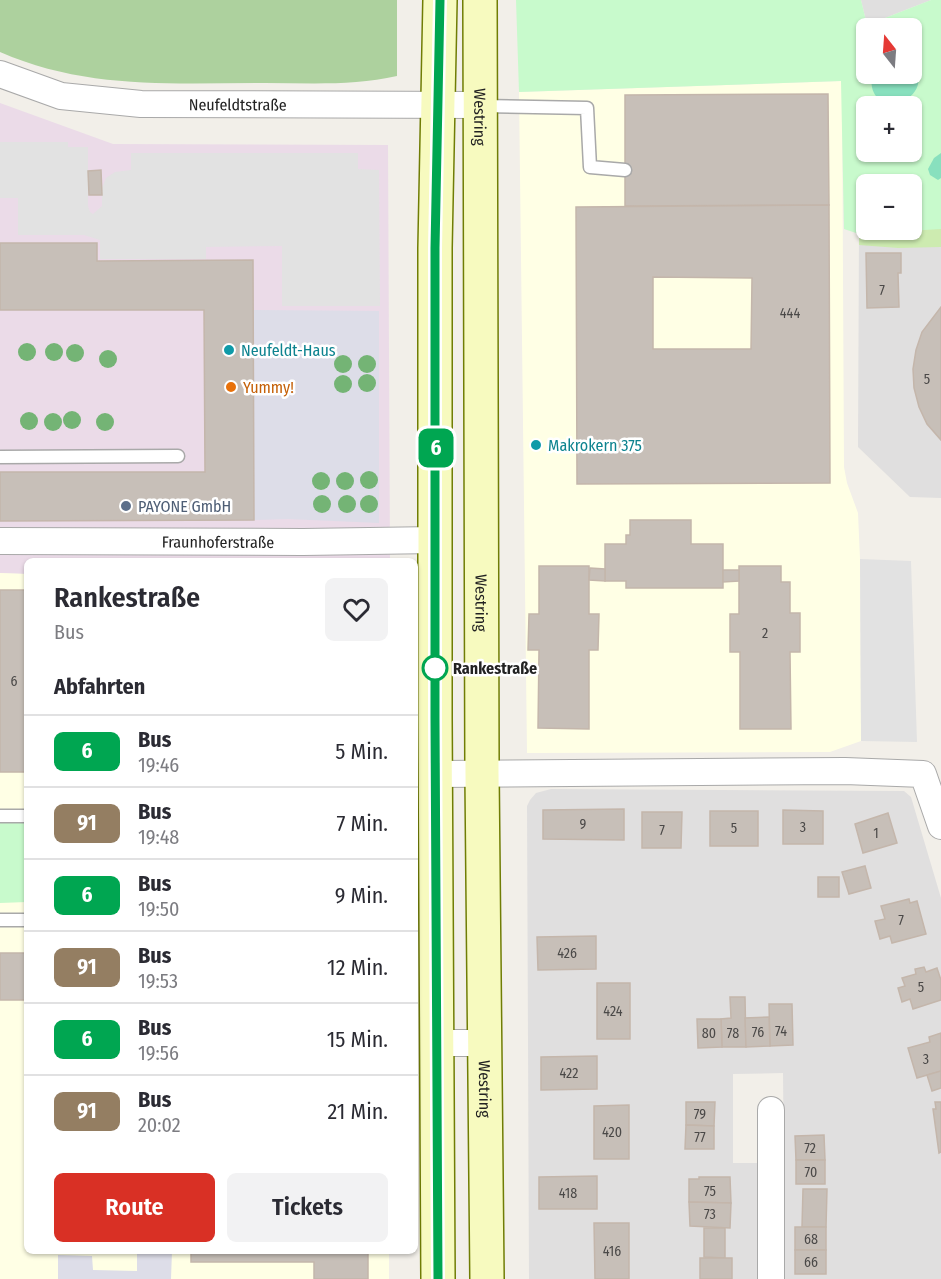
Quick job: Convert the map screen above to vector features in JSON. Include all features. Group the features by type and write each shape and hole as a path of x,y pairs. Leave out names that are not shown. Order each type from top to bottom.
{"main road":[{"path":"438,1279 435,248 440,0"},
{"name":"Westring","path":"480,0 482,774 487,1279"}],"street":[{"name":"Neufeldtstraße","path":"0,74 61,96 141,104 479,105"},
{"name":"Fraunhoferstraße","path":"0,541 303,552 436,540"},
{"path":"435,774 845,771 923,774 941,826"},
{"path":"436,1043 484,1043"},
{"path":"771,1110 771,1279"}],"lane":[{"path":"479,105 587,108 590,167 625,170"},
{"path":"0,457 178,456"},
{"path":"0,816 24,816"},
{"path":"0,920 24,920"}],"shaded area":[{"path":"861,0 931,0 885,18 865,18"},
{"path":"842,81 844,467 858,513 861,741 830,752 527,753 519,92"},
{"path":"0,103 113,144 388,145 390,558 24,558 24,574 0,573"},
{"path":"0,142 68,142 68,147 88,147 88,206 93,214 102,206 102,188 106,178 115,172 131,170 131,153 358,153 358,169 379,170 380,306 282,306 282,246 206,247 206,259 100,259 100,240 84,235 18,235 18,198 0,198"},
{"path":"941,229 941,498 910,497 858,447 859,240 922,240 922,230"},
{"path":"253,310 379,311 379,523 288,519 254,520"},
{"path":"860,559 911,561 917,742 861,741"},
{"path":"0,573 24,574 24,1254 389,1254 389,1279 0,1279"},
{"path":"551,789 904,791 911,797 941,898 941,1279 785,1279 783,1073 733,1074 733,1163 757,1163 758,1279 529,1279 527,806 536,793"},
{"path":"137,1254 172,1254 171,1279 58,1279 58,1255 92,1256 93,1270 137,1271"}],"green space":[{"path":"0,0 397,0 397,76 331,83 164,83 98,79 65,73 0,52"},
{"path":"516,0 861,0 865,18 856,18 856,84 922,84 922,18 885,18 931,0 941,0 941,229 922,230 922,174 856,174 856,233 844,229 841,81 519,92"},
{"path":"873,84 917,84 911,96 877,96"},
{"path":"941,153 941,178 938,180 930,175 928,169 934,158"},
{"path":"941,221 941,247 898,248 859,245 859,240 922,240 922,227"},
{"path":"0,823 24,823 24,902 0,903"}],"building":[{"path":"828,94 829,205 625,206 625,95"},
{"path":"101,170 102,195 89,195 88,171"},
{"path":"829,205 830,483 577,484 576,207","holes":["653,277 752,278 751,349 653,349"]},
{"name":"Neufeldt-Haus","path":"0,243 97,243 97,261 253,260 254,520 0,521 0,472 205,472 204,310 0,310"},
{"path":"866,253 901,253 901,273 898,273 899,307 867,308"},
{"path":"941,307 941,440 927,424 919,407 914,388 913,369 922,332"},
{"path":"630,520 691,520 691,544 723,544 723,588 626,588 626,581 605,581 605,544 626,544 626,535 630,535"},
{"path":"539,566 589,566 589,614 599,614 598,650 589,650 589,729 538,728 539,650 528,650 529,614 539,614"},
{"path":"739,566 781,566 781,582 790,582 790,613 800,613 800,652 790,652 791,729 740,729 740,652 730,652 730,614 739,614"},
{"path":"590,568 605,569 605,581 589,580"},
{"path":"723,570 739,570 739,581 723,582"},
{"path":"0,590 24,590 24,772 0,772"},
{"path":"624,809 624,840 543,839 543,810"},
{"path":"783,810 823,811 823,844 783,844"},
{"path":"710,811 758,811 758,846 710,846"},
{"path":"642,812 682,812 681,848 642,848"},
{"path":"888,813 897,843 863,853 855,824"},
{"path":"865,866 871,888 849,894 842,872"},
{"path":"818,877 839,877 839,897 818,897"},
{"path":"909,899 910,903 917,901 926,934 892,943 890,936 880,939 875,921 885,919 881,906"},
{"path":"596,936 596,969 538,970 537,937"},
{"path":"0,953 24,953 24,1000 0,1000"},
{"path":"924,967 926,972 937,968 941,980 941,1000 913,1009 910,999 902,1002 898,988 905,986 902,978 916,974 915,969"},
{"path":"597,983 630,983 630,1039 597,1039"},
{"path":"730,997 745,997 746,1047 722,1047 721,1019 731,1018"},
{"path":"769,1004 792,1004 793,1045 770,1046"},
{"path":"769,1017 770,1046 746,1047 745,1018"},
{"path":"697,1019 721,1019 722,1047 698,1048"},
{"path":"941,1033 941,1071 917,1078 908,1048 930,1042 929,1037"},
{"path":"597,1056 597,1089 541,1090 541,1057"},
{"path":"941,1071 941,1088 932,1091 927,1075"},
{"path":"686,1102 715,1102 714,1126 686,1125"},
{"path":"935,1102 941,1102 941,1152 939,1153 933,1109 936,1109"},
{"path":"629,1105 629,1159 594,1159 594,1106"},
{"path":"686,1125 714,1126 714,1149 685,1149"},
{"path":"824,1135 825,1160 796,1160 795,1136"},
{"path":"796,1160 825,1160 825,1184 796,1184"},
{"path":"597,1176 597,1209 539,1209 539,1177"},
{"path":"699,1177 730,1177 731,1203 689,1202 689,1179 699,1179"},
{"path":"803,1189 827,1189 826,1227 802,1227"},
{"path":"689,1202 731,1203 730,1228 690,1226"},
{"path":"594,1223 629,1223 629,1279 595,1279"},
{"path":"795,1227 826,1227 826,1250 795,1250"},
{"path":"704,1228 725,1228 725,1258 704,1257"},
{"path":"795,1250 826,1250 826,1274 795,1274"},
{"path":"191,1254 368,1254 368,1279 314,1279 314,1262 191,1262"},
{"path":"700,1258 732,1258 732,1279 700,1279"}],"bus line":[{"name":"6","path":"438,1279 435,908 435,248 440,0"}],"place":[{"name":"Neufeldt-Haus","path":"229,350"},
{"name":"Yummy!","path":"231,387"},
{"name":"Makrokern 375","path":"536,445"},
{"name":"PAYONE GmbH","path":"126,506"},
{"name":"Rankestraße","path":"435,668"}]}
